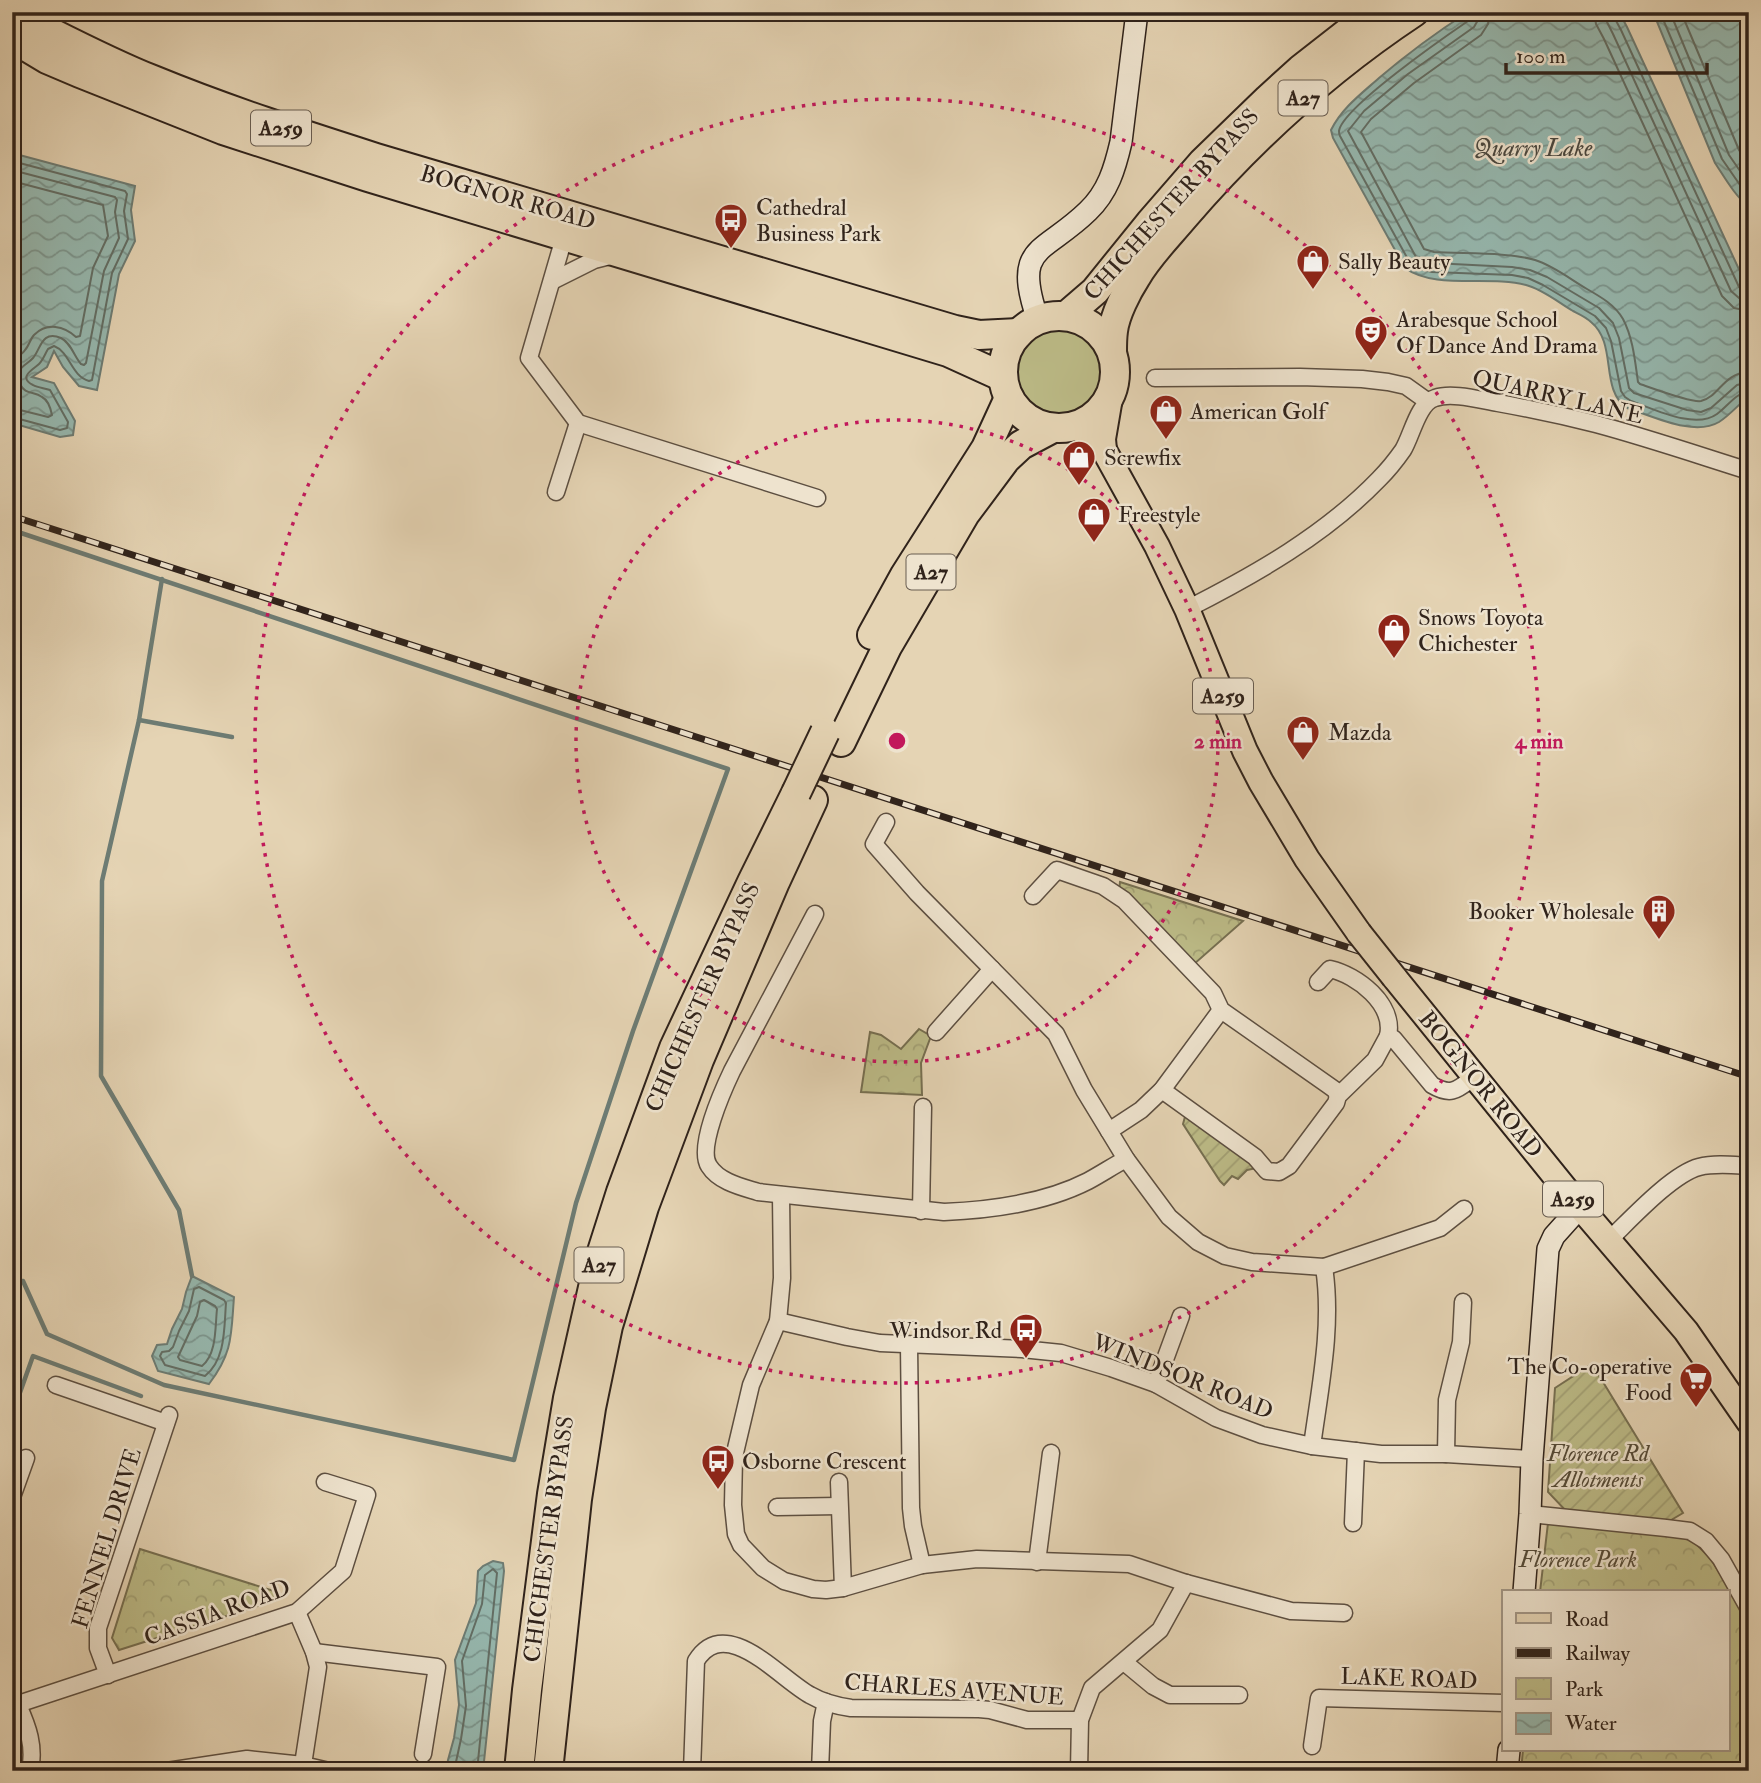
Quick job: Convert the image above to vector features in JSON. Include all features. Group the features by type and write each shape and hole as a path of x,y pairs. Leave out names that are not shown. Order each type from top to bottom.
{"highway":[{"name":"CHICHESTER BYPASS","path":"1066,316 1095,291 1203,162 1301,69 1374,12"},
{"name":"CHICHESTER BYPASS","path":"1112,352 1113,329 1124,298 1137,275 1202,196 1240,156 1319,84 1414,12"},
{"name":"BOGNOR ROAD","path":"12,13 117,65 230,110 376,158 567,226 620,253 948,352 1006,387"},
{"name":"BOGNOR ROAD","path":"12,38 47,59 80,74 223,130 368,177 567,226 955,330 979,335 1029,327"},
{"path":"1052,316 1066,316 1081,320 1105,339 1112,352 1116,375 1110,398 1096,415 1065,427 1039,425 1017,409 1006,387 1003,365 1012,342 1029,327 1052,316"},
{"name":"CHICHESTER BYPASS","path":"833,737 869,642 905,575 986,448 1006,387"},
{"name":"CHICHESTER BYPASS","path":"519,1771 552,1494 568,1398 599,1262 621,1192 674,1048 752,882 804,796 833,737 965,514 1006,459 1021,445 1065,427"},
{"name":"CHICHESTER BYPASS","path":"548,1771 577,1499 591,1408 611,1314 643,1207 699,1060 775,882 804,796"}],"main road":[{"path":"1104,450 1104,427 1110,398"},
{"name":"A259","path":"1065,427 1104,450 1157,546 1187,609"},
{"name":"BOGNOR ROAD","path":"1187,609 1245,751 1307,859 1394,977 1580,1207 1686,1331 1748,1419"}],"street":[{"path":"1029,327 1029,270 1033,257 1038,250 1088,211 1110,180 1121,142 1137,12"},
{"path":"567,226 529,358 578,423 817,498"},
{"path":"552,281 594,260 620,253"},
{"path":"1155,378 1362,379 1406,386 1427,401 1401,452 1364,495 1293,550 1187,609"},
{"name":"QUARRY LANE","path":"1427,401 1437,397 1461,397 1543,411 1749,471"},
{"path":"556,492 578,423"},
{"path":"886,822 874,844 917,893 1056,1034 1084,1090 1126,1158 1169,1217 1198,1242 1225,1256 1252,1262 1324,1267 1440,1228 1464,1209"},
{"path":"1033,896 1057,870 1103,886 1124,900 1169,946 1213,993 1221,1010 1335,1090 1338,1096"},
{"path":"815,914 732,1071 719,1103 707,1139 706,1157 709,1166 718,1175 758,1192 920,1211 966,1211 1050,1196 1086,1182 1126,1158"},
{"path":"936,1032 992,969"},
{"path":"1162,1090 1255,1157 1267,1171 1279,1172 1289,1166 1336,1103 1338,1096 1375,1059 1388,1036 1386,1012 1357,980 1330,969 1318,982"},
{"path":"1109,1131 1140,1110 1162,1090 1221,1010"},
{"path":"1388,1036 1394,1039 1438,1089 1451,1092 1475,1077"},
{"path":"920,1211 923,1107"},
{"path":"1609,1240 1674,1179 1697,1168 1723,1164 1749,1166 1749,1188"},
{"path":"781,1195 782,1278 778,1321 751,1385 734,1457 733,1505 736,1534 741,1545 763,1568 784,1581 826,1590 843,1588 922,1564 977,1559 1129,1564 1186,1583 1291,1611 1344,1613"},
{"path":"1524,1590 1548,1249 1554,1236 1580,1207"},
{"path":"1312,1446 1326,1330 1327,1291 1324,1267"},
{"path":"1446,1454 1447,1400 1461,1342 1463,1302"},
{"path":"1156,1384 1181,1317"},
{"name":"WINDSOR ROAD","path":"778,1321 880,1343 1012,1348 1061,1353 1156,1384 1216,1418 1262,1436 1312,1446 1381,1454 1446,1454 1532,1459"},
{"path":"909,1345 911,1508 922,1564"},
{"name":"FENNEL DRIVE","path":"56,1385 167,1419 97,1628 97,1648 108,1675"},
{"path":"1353,1523 1356,1451"},
{"path":"1037,1562 1051,1452"},
{"path":"12,1497 26,1458"},
{"name":"CASSIA ROAD","path":"30,1771 32,1745 15,1705 298,1612 344,1571 367,1495 324,1482"},
{"path":"839,1482 843,1588"},
{"path":"777,1507 839,1506"},
{"path":"1530,1514 1690,1531 1706,1541 1721,1559 1749,1609"},
{"name":"CHARLES AVENUE","path":"1079,1771 1080,1720 1092,1688 1160,1630 1186,1583"},
{"path":"298,1612 318,1667 303,1768"},
{"name":"CHARLES AVENUE","path":"692,1771 696,1661 701,1653 715,1644 740,1647 770,1665 811,1696 851,1708 990,1710 1027,1720 1080,1720"},
{"path":"314,1652 437,1667 422,1761"},
{"path":"1124,1662 1153,1686 1170,1695 1239,1695"},
{"name":"LAKE ROAD","path":"1312,1746 1319,1698 1502,1703"},
{"path":"820,1771 822,1721 826,1702"},
{"path":"1507,1771 1509,1752"},
{"path":"167,1771 247,1759 329,1771"}],"green space":[{"path":"1058,326 1075,329 1089,339 1099,353 1102,370 1099,387 1089,401 1075,411 1058,414 1041,411 1027,401 1017,387 1014,370 1017,353 1027,339 1041,329"},
{"path":"1120,882 1243,921 1193,965 1119,891"},
{"path":"919,1029 931,1036 921,1063 922,1095 861,1092 870,1032 881,1035 901,1049"},
{"path":"1186,1113 1257,1168 1247,1170 1238,1179 1232,1176 1224,1185 1183,1124"},
{"name":"Florence Rd Allotments","path":"1592,1364 1683,1513 1666,1523 1568,1513 1548,1492 1555,1388"},
{"name":"Florence Park","path":"1548,1523 1678,1535 1695,1543 1710,1558 1749,1618 1749,1771 1521,1771 1523,1752 1730,1752 1730,1590 1540,1590"},
{"path":"140,1549 274,1591 277,1600 119,1650 112,1638"}],"water":[{"name":"Quarry Lake","path":"1468,12 1619,12 1749,291 1749,396 1719,422 1709,426 1686,426 1627,408 1613,390 1607,354 1599,331 1587,319 1538,289 1511,282 1431,279 1405,268 1331,130 1346,108 1379,78"},
{"path":"1653,12 1749,12 1749,207 1715,163"},
{"path":"12,153 135,186 131,210 135,241 119,274 97,390 79,386 54,351 47,367 32,377 54,383 75,421 73,435 60,437 12,423"},
{"path":"192,1276 234,1297 227,1353 209,1384 158,1371 152,1356 157,1345 167,1344"},
{"path":"493,1561 503,1563 504,1571 483,1771 447,1771 459,1705 455,1660 476,1603 478,1571"}],"waterway":[{"path":"12,530 728,769 633,1031 576,1203 514,1460 164,1385 47,1334 23,1281 12,1282"},
{"path":"162,579 139,720 102,881 101,1076 179,1210 192,1276"},
{"path":"139,720 232,737"},
{"path":"12,1415 33,1356 141,1396"}],"railway":[{"path":"12,516 1749,1077"}],"place":[{"name":"Cathedral Business Park","path":"731,250"},
{"name":"Sally Beauty","path":"1313,291"},
{"name":"Arabesque School Of Dance And Drama","path":"1371,362"},
{"name":"American Golf","path":"1166,441"},
{"name":"Screwfix","path":"1079,487"},
{"name":"Freestyle","path":"1094,544"},
{"name":"Snows Toyota Chichester","path":"1394,660"},
{"name":"Mazda","path":"1303,762"},
{"name":"Booker Wholesale","path":"1659,941"},
{"name":"Windsor Rd","path":"1026,1360"},
{"name":"The Co-operative Food","path":"1696,1409"},
{"name":"Osborne Crescent","path":"718,1491"}]}
